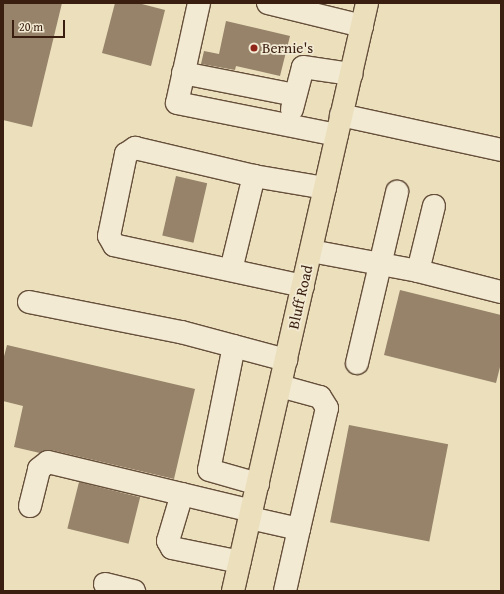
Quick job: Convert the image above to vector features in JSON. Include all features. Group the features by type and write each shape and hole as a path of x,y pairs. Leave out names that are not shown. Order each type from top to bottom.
{"main road":[{"name":"Bluff Road","path":"233,591 367,3"}],"lane":[{"path":"199,3 176,103 289,125 339,125 501,150"},
{"path":"268,3 362,26"},
{"path":"289,125 295,95 303,67 351,74"},
{"path":"183,73 295,95"},
{"path":"303,286 114,245 108,236 126,154 135,148 254,176 325,188"},
{"path":"231,270 254,176"},
{"path":"356,363 397,192"},
{"path":"418,271 434,206"},
{"path":"311,251 418,271 501,292"},
{"path":"29,302 234,346 286,360"},
{"path":"234,346 209,470 258,484"},
{"path":"280,386 320,398 327,408 285,591"},
{"path":"30,506 39,469 48,462 182,494 299,529"},
{"path":"182,494 168,541 172,548 240,562"},
{"path":"105,584 134,591"}],"building":[{"path":"3,3 62,3 32,127 3,120"},
{"path":"115,3 138,3 165,10 151,66 102,53"},
{"path":"226,21 290,36 280,76 236,66 235,70 201,64 204,51 219,54"},
{"path":"176,176 207,183 193,243 162,235"},
{"path":"400,290 501,315 501,363 496,383 384,355"},
{"path":"7,345 195,389 174,479 51,450 40,453 14,447 23,406 3,401 3,360"},
{"path":"349,425 448,444 429,541 330,522"},
{"path":"79,482 140,497 129,544 67,529"}],"place":[{"name":"Bernie's","path":"254,48"}]}
